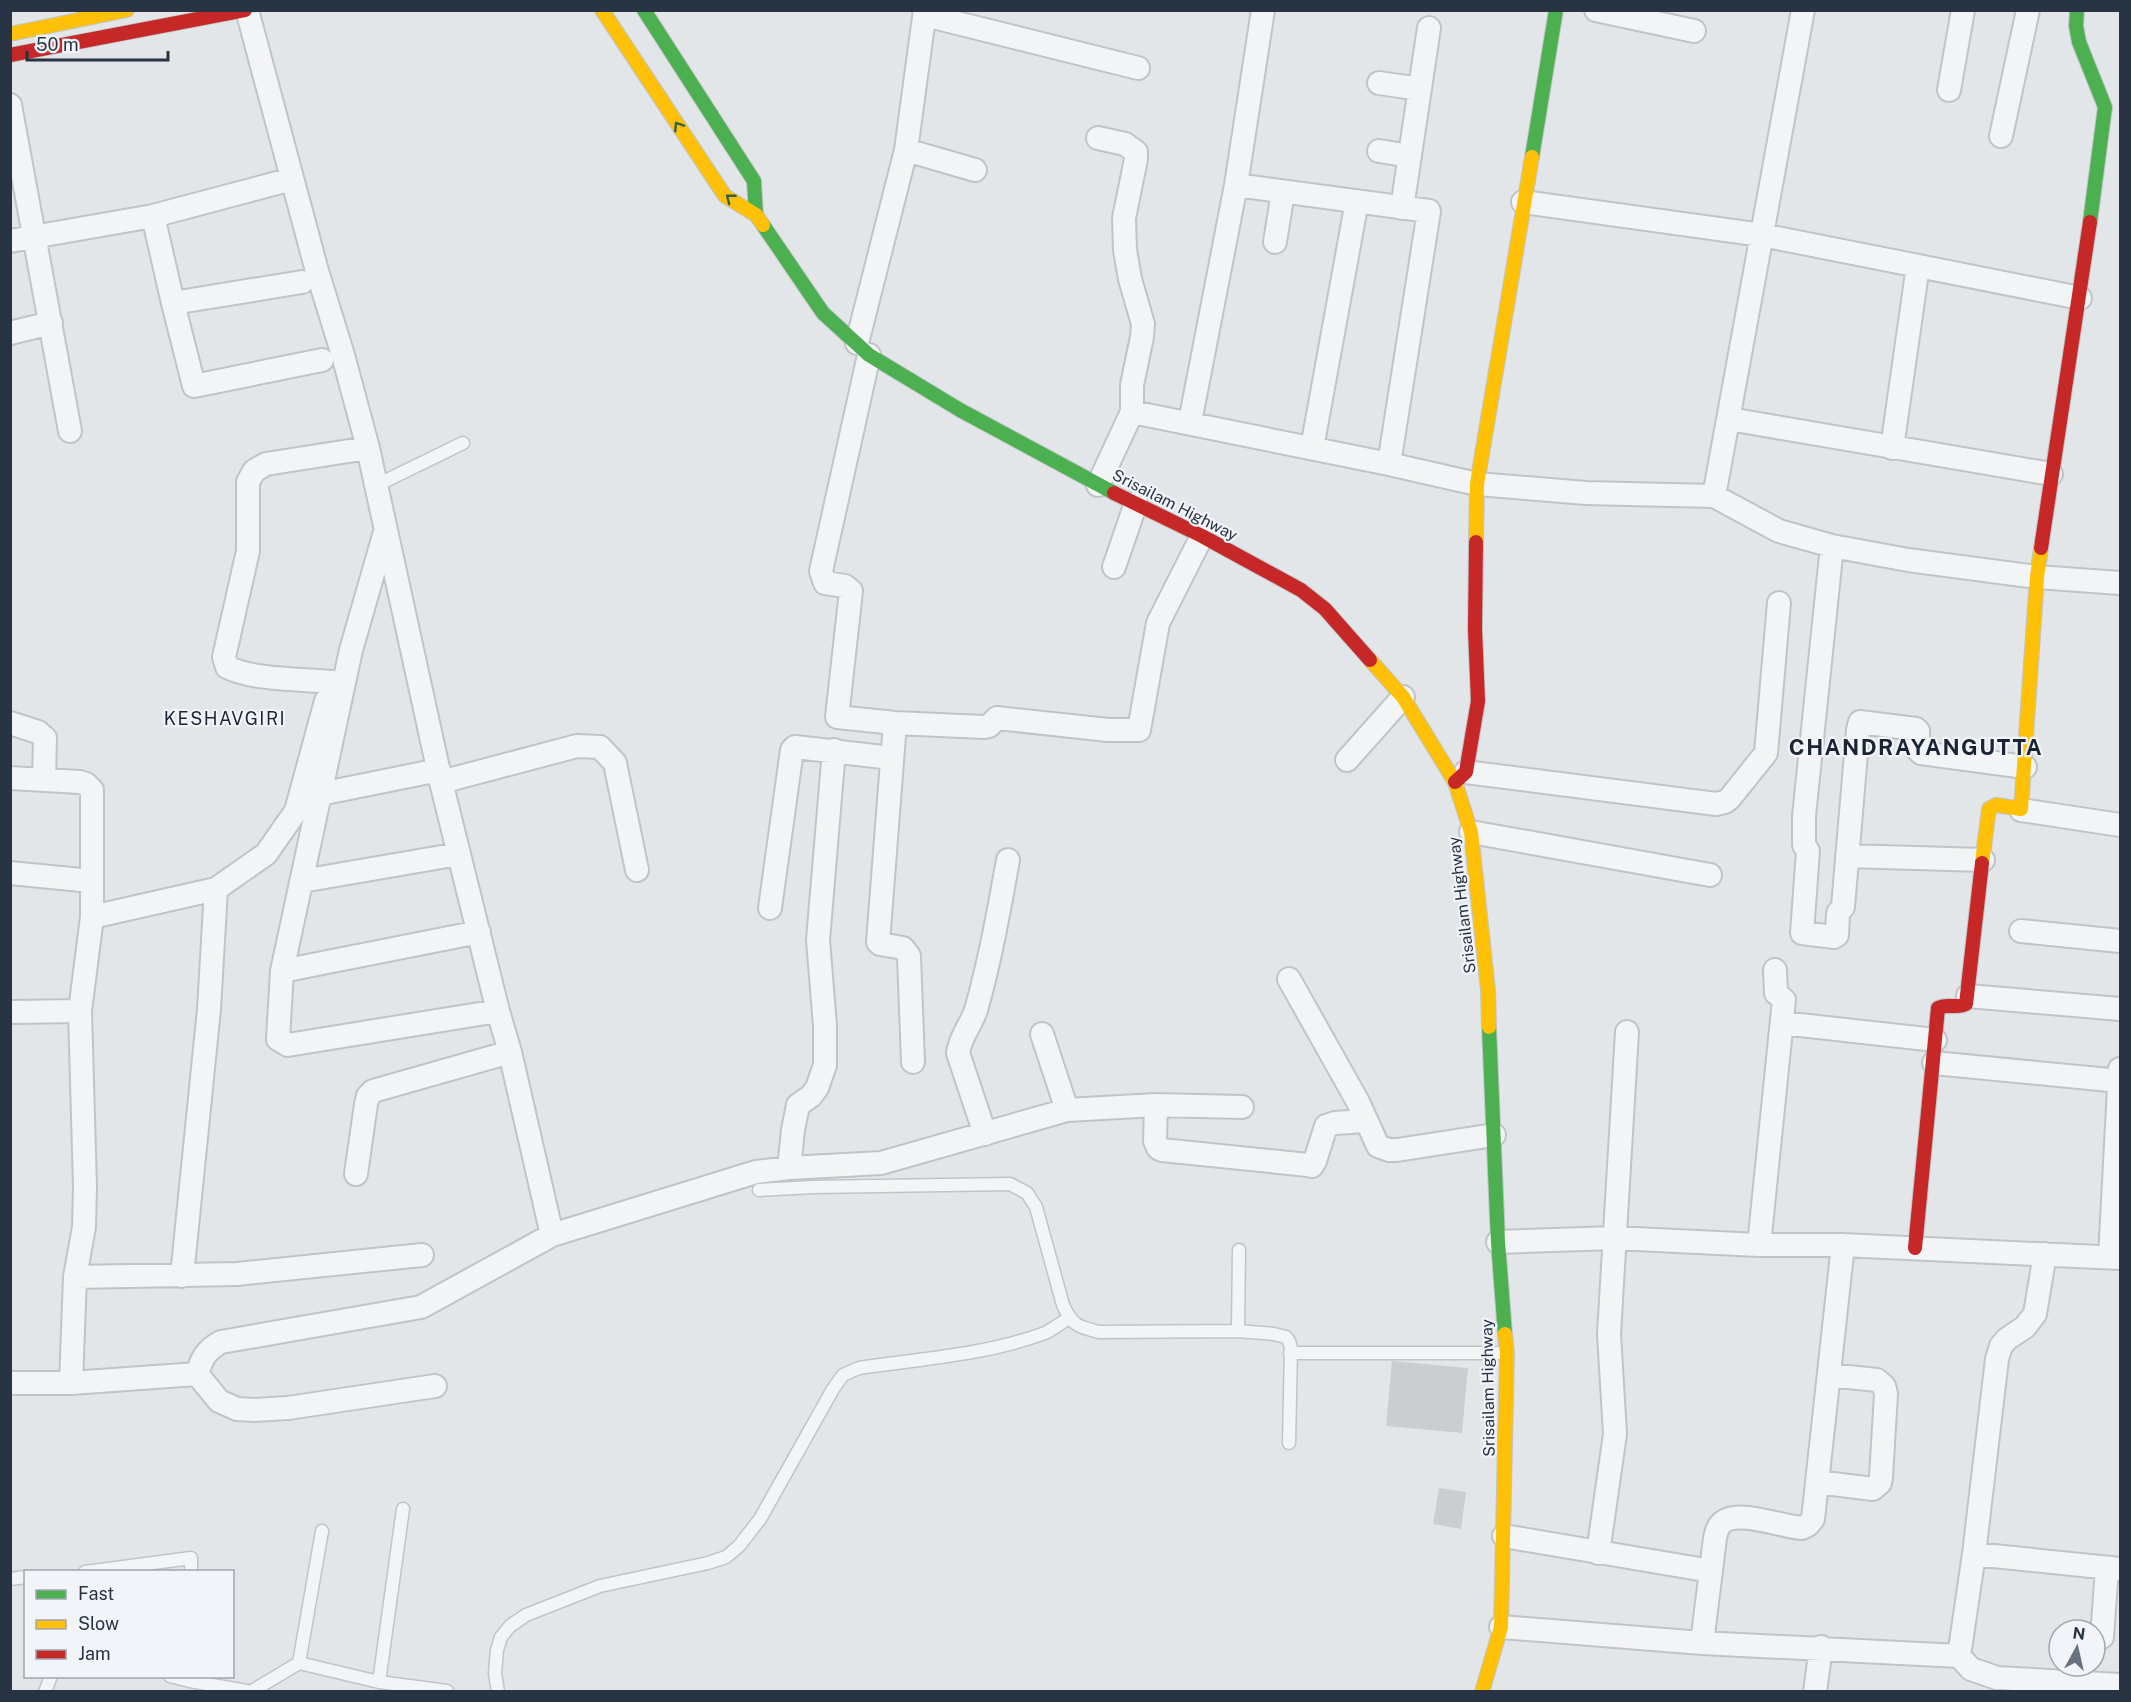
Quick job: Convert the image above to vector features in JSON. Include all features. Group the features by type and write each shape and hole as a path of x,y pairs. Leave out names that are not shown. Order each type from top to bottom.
{"main road":[{"path":"10,34 127,10"},
{"path":"10,55 246,10"},
{"path":"646,10 754,182 756,215"},
{"path":"1460,777 1479,701 1475,629 1477,484 1556,10"},
{"path":"1915,1248 1938,1008 1943,1005 1965,1007 1968,996 1974,924 1989,810 1996,805 2021,810 2037,576 2080,298 2106,107 2079,42 2076,26 2077,10"},
{"path":"602,12 725,196 756,215"},
{"name":"Srisailam Highway","path":"756,215 823,313 862,349 960,410 1098,485 1202,536 1301,590 1325,609 1403,697 1460,777 1471,832 1488,990 1498,1242 1507,1353 1501,1627 1482,1692"}],"street":[{"path":"246,10 316,271 343,355 368,448 440,776 510,1052 552,1235"},
{"path":"1190,423 1236,185 1263,10"},
{"path":"1596,10 1694,31"},
{"path":"1714,496 1803,10"},
{"path":"1949,90 1963,10"},
{"path":"2001,136 2028,10"},
{"path":"1138,68 925,13 906,150 862,349 821,571 825,583 845,586 851,591 837,717 984,728 997,718 1108,730 1139,730 1158,623 1202,536"},
{"path":"1402,208 1429,28"},
{"path":"1379,83 1420,89"},
{"path":"10,105 70,431"},
{"path":"1098,138 1125,144 1136,152 1124,218 1125,250 1130,279 1143,324 1132,385 1132,412 1098,485"},
{"path":"906,150 975,170"},
{"path":"1379,151 1410,156"},
{"path":"10,241 153,216 292,178"},
{"path":"1236,185 1429,211 1389,464"},
{"path":"1275,242 1283,192"},
{"path":"1312,448 1357,201"},
{"path":"1523,202 1762,235 2080,298"},
{"path":"153,216 194,387 322,360"},
{"path":"1892,448 1918,266"},
{"path":"173,303 302,282"},
{"path":"10,333 51,323"},
{"path":"1132,412 1477,484 1586,493 1714,496 1779,531 1832,546 1908,560 2037,576 2121,583"},
{"path":"1729,419 2051,474"},
{"path":"332,682 253,675 234,671 225,663 224,657 248,551 248,482 254,471 266,464 368,448"},
{"path":"1114,567 1136,503"},
{"path":"387,527 351,650 282,971 278,1039 288,1045 498,1011"},
{"path":"1832,546 1804,816 1804,845 1808,851 1803,934 1834,937 1837,935 1838,913 1843,907 1860,722 1916,729 1918,731 1918,750 1921,753 2025,766"},
{"path":"1460,777 1716,804 1725,802 1766,753 1779,603"},
{"path":"92,918 216,889 266,854 296,811 332,682 351,650"},
{"path":"1347,760 1403,697"},
{"path":"10,723 38,732 45,738 44,780"},
{"path":"895,723 878,942 903,948 909,956 913,1062"},
{"path":"320,794 440,776 577,746 600,747 615,763 637,870"},
{"path":"770,908 792,750 795,747 834,750 892,758"},
{"path":"789,1168 798,1105 811,1096 817,1088 825,1065 825,1026 818,940 834,750"},
{"path":"10,778 80,782 92,790 92,918 80,1011 84,1227 75,1277 70,1383"},
{"path":"2021,810 2121,825"},
{"path":"1471,832 1710,875"},
{"path":"302,881 459,854"},
{"path":"1848,856 1983,860"},
{"path":"985,1134 958,1053 961,1041 975,1014 986,973 1008,860"},
{"path":"10,873 91,881"},
{"path":"182,1276 209,1009 216,889"},
{"path":"2021,931 2121,941"},
{"path":"282,971 479,932"},
{"path":"1759,1245 1784,1000 1776,993 1775,970"},
{"path":"1289,979 1358,1102 1378,1146 1389,1150 1494,1135"},
{"path":"1968,996 2121,1009"},
{"path":"10,1012 80,1011"},
{"path":"1782,1023 1935,1040"},
{"path":"1598,1553 1615,1434 1609,1334 1627,1032"},
{"path":"1042,1034 1067,1110"},
{"path":"356,1174 366,1104 368,1096 373,1091 510,1052"},
{"path":"1498,1242 1615,1238 1759,1245 1843,1245 2115,1258 2120,1075 1934,1064"},
{"path":"1156,1105 1155,1141 1158,1148 1162,1150 1308,1165 1314,1164 1326,1126 1335,1123 1365,1121"},
{"path":"197,1374 203,1356 210,1348 221,1342 421,1307 552,1235 756,1172 881,1163 1067,1110 1156,1105 1242,1107"},
{"path":"1702,1643 1715,1538 1719,1526 1726,1520 1739,1516 1793,1528 1808,1526 1812,1519 1843,1245"},
{"path":"1959,1656 1974,1554 1997,1359 2001,1346 2025,1327 2035,1314 2045,1254"},
{"path":"75,1277 237,1274 422,1255"},
{"path":"10,1383 70,1383 197,1374"},
{"path":"197,1374 219,1401 237,1409 254,1410 288,1408 435,1386"},
{"path":"1817,1482 1872,1488 1880,1483 1881,1477 1886,1394 1884,1386 1877,1380 1828,1375"},
{"path":"1504,1536 1711,1571"},
{"path":"1974,1554 2114,1569 2105,1618"},
{"path":"1501,1627 1702,1643 1821,1647 1959,1656 1971,1669 1997,1678 2108,1687"},
{"path":"1815,1692 1821,1647"}],"lane":[{"path":"377,485 463,443"},
{"path":"759,1190 1010,1184 1027,1193 1036,1207 1053,1275 1069,1318 1080,1327 1099,1332 1238,1331 1286,1337 1290,1341 1289,1443"},
{"path":"1238,1331 1239,1250"},
{"path":"498,1692 495,1673 497,1650 501,1637 510,1626 526,1615 600,1586 708,1563 726,1557 739,1546 760,1519 817,1415 843,1375 859,1368 965,1353 1019,1341 1047,1332 1069,1318"},
{"path":"1290,1353 1507,1353"},
{"path":"379,1682 403,1509"},
{"path":"299,1663 322,1531"},
{"path":"99,1570 191,1557 191,1570"},
{"path":"190,1679 252,1691 299,1663 379,1682 447,1692"},
{"path":"45,1692 51,1678"}],"building":[{"path":"1392,1361 1468,1368 1462,1433 1386,1426"},
{"path":"1439,1488 1466,1492 1461,1529 1433,1524"}],"traffic: fast":[{"path":"644,10 754,181 756,215"},
{"path":"1532,157 1556,10"},
{"path":"2077,10 2076,26 2079,42 2105,107 2090,222"},
{"path":"763,225 823,313 869,355 960,410 1114,493"},
{"path":"1489,1027 1498,1242 1505,1334"}],"traffic: slow":[{"path":"10,34 127,10"},
{"path":"602,10 725,196 756,215 763,225"},
{"path":"1476,542 1477,484 1532,157"},
{"path":"1982,863 1989,809 1996,805 2021,809 2041,548"},
{"path":"1370,660 1403,697 1455,782 1471,832 1488,990 1489,1027"},
{"path":"1482,1692 1501,1627 1507,1353 1505,1334"}],"traffic: jam":[{"path":"10,55 245,10"},
{"path":"2041,548 2090,222"},
{"path":"1114,493 1202,536 1301,590 1325,609 1370,660"},
{"path":"1455,782 1466,772 1478,701 1475,629 1476,542"},
{"path":"1915,1248 1938,1008 1966,1004 1982,863"}],"district":[{"name":"KESHAVGIRI","path":"225,718"},
{"name":"CHANDRAYANGUTTA","path":"1916,747"}]}
